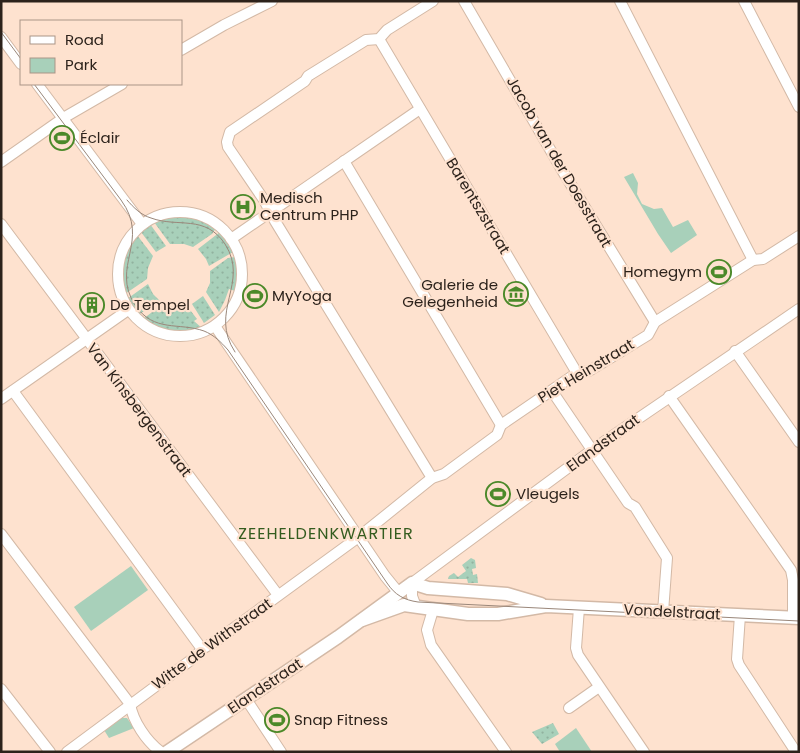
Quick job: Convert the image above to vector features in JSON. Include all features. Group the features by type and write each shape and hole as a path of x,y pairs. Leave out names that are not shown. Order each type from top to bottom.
{"street":[{"path":"182,49 224,25 272,1"},
{"path":"432,1 420,4 387,30 379,39 366,40 308,76 305,81 230,132 226,142 271,212 432,478"},
{"name":"Jacob van der Doesstraat","path":"464,1 562,170 655,322"},
{"path":"620,1 753,260"},
{"path":"744,1 799,107"},
{"path":"1,37 20,63"},
{"name":"Barentszstraat","path":"379,39 577,374"},
{"path":"38,85 142,224"},
{"path":"1,162 63,119 120,85"},
{"path":"231,239 420,109"},
{"path":"344,161 502,425"},
{"path":"189,213 212,221 231,239 240,258 242,279 239,293 233,306 215,326 194,335 169,336 146,327 128,310 120,291 119,264 129,239 142,224 152,218 164,215 189,213"},
{"name":"Van Kinsbergenstraat","path":"1,224 278,595"},
{"name":"Piet Heinstraat","path":"358,537 432,478 444,474 497,435 502,425 577,374 589,371 648,335 655,322 753,260 763,259 799,236"},
{"name":"Elandstraat","path":"167,752 362,620 373,610 592,450 799,309"},
{"path":"1,399 128,310"},
{"path":"215,326 358,537 398,592"},
{"path":"735,351 799,442"},
{"path":"13,391 202,648"},
{"path":"552,391 628,503 635,507 668,558 663,612"},
{"path":"669,396 791,570 796,618"},
{"path":"1,534 130,704 132,714 154,747 160,752"},
{"name":"Witte de Withstraat","path":"67,752 195,657 202,648 216,641 358,537"},
{"path":"412,583 412,596 416,608"},
{"name":"Vondelstraat","path":"412,583 428,588 507,594 546,606"},
{"name":"Elandstraat","path":"362,620 400,606"},
{"name":"Vondelstraat","path":"400,606 468,614 498,614 546,606 796,618"},
{"path":"579,608 576,648 578,655 644,752"},
{"path":"433,610 428,638 448,672 506,752"},
{"path":"740,615 737,659 739,665 796,752"},
{"path":"569,708 599,687"},
{"path":"1,689 50,752"},
{"path":"246,698 281,752"}],"green space":[{"path":"633,173 638,183 637,194 642,204 654,209 662,208 673,227 688,220 697,235 671,253 624,177"},
{"path":"184,216 199,219 216,228 212,234 193,247 184,244 170,244 154,222"},
{"path":"150,224 166,246 156,252 141,232"},
{"path":"220,232 233,252 209,266 198,249"},
{"path":"137,235 153,256 148,268 147,279 125,294 122,278 123,263 128,248"},
{"path":"235,257 238,273 235,291 229,289 219,312 206,292 210,283 210,271 228,258"},
{"path":"148,284 153,294 160,301 138,315 127,299"},
{"path":"203,296 215,315 204,323 192,304"},
{"path":"164,303 174,307 187,306 197,319 194,321 203,329 179,333 172,332 149,324 143,319"},
{"path":"471,558 475,560 476,568 472,569 473,575 477,574 478,583 468,583 467,579 448,579 454,573 458,577 466,571 462,565"},
{"path":"131,566 148,590 91,631 74,607"},
{"path":"121,718 127,718 134,728 109,738 104,730"},
{"path":"553,723 559,734 542,744 532,732"},
{"path":"576,728 592,752 560,752 555,744"}],"tram line":[{"path":"1,32 20,58"},
{"path":"35,85 121,200 129,215 132,241 126,278 128,291 135,305 150,320 167,325 195,328 204,331 214,337 228,350 387,583 397,594 408,600 418,602 799,621"},
{"path":"127,200 138,211 151,218 161,221 191,223 209,229 225,244 232,258 233,272 226,323 228,337 235,352"}],"place":[{"name":"Éclair","path":"62,138"},
{"name":"Medisch Centrum PHP","path":"243,207"},
{"name":"Homegym","path":"719,272"},
{"name":"Galerie de Gelegenheid","path":"516,294"},
{"name":"MyYoga","path":"255,296"},
{"name":"De Tempel","path":"92,305"},
{"name":"Vleugels","path":"498,494"},
{"name":"Snap Fitness","path":"277,720"}],"district":[{"name":"ZEEHELDENKWARTIER","path":"326,533"}]}
